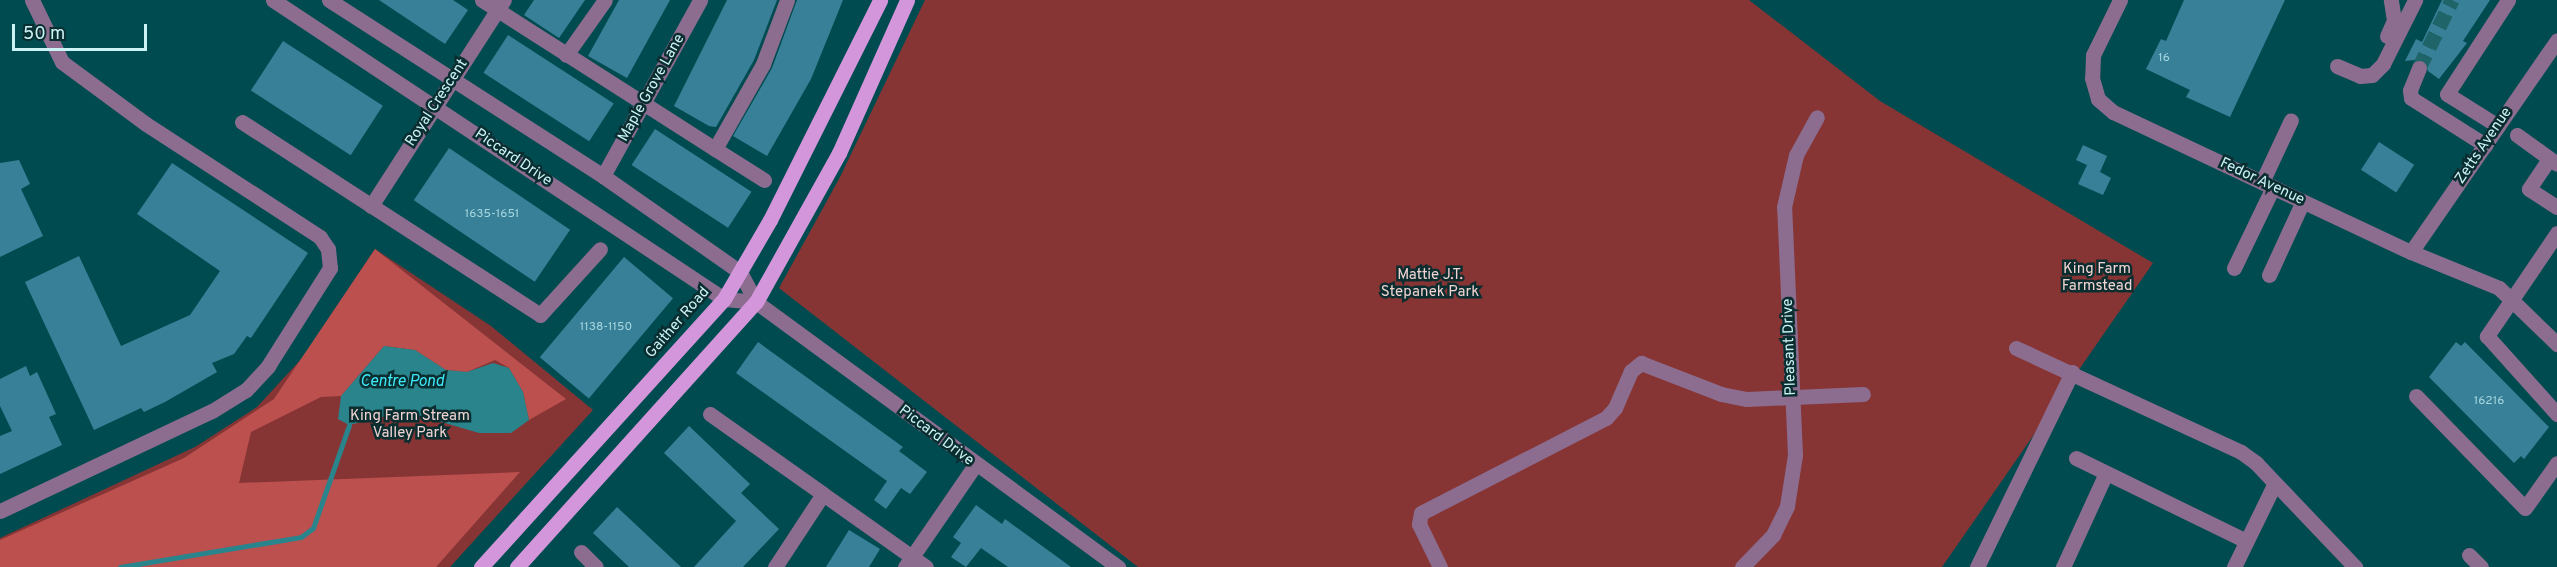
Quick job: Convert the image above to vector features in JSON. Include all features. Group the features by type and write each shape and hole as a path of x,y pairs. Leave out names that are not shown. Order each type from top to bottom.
{"main road":[{"name":"Gaither Road","path":"481,567 724,300 824,116 880,0"},
{"path":"517,567 756,302 839,153 907,0"}],"street":[{"path":"0,511 212,411 246,390 267,366 330,268 328,249 320,237 146,124 62,62 32,0"},
{"name":"Piccard Drive","path":"273,0 724,300"},
{"name":"Piccard Drive","path":"329,0 603,176 740,272 756,302 975,465 1118,567"},
{"path":"482,0 500,5 566,55 764,180"},
{"path":"566,55 605,0"},
{"name":"Maple Grove Lane","path":"603,176 700,0"},
{"path":"715,149 762,63 786,0"},
{"name":"Fedor Avenue","path":"2120,0 2093,55 2092,78 2098,99 2114,112 2411,252 2499,288 2557,344"},
{"path":"2375,70 2394,20 2391,0"},
{"path":"2337,66 2360,76 2383,64 2415,0"},
{"path":"2498,126 2447,94 2508,0"},
{"name":"Royal Crescent","path":"371,206 500,5"},
{"name":"Zetts Avenue","path":"2411,252 2557,40"},
{"path":"2419,68 2410,90 2411,98 2486,145"},
{"name":"Pleasant Drive","path":"1742,567 1773,534 1787,506 1795,455 1784,207 1796,155 1817,117"},
{"path":"2234,268 2268,185 2291,120"},
{"path":"242,123 540,315 600,249"},
{"path":"2517,135 2553,162 2529,189 2557,207"},
{"path":"2270,275 2303,201"},
{"path":"2557,233 2514,300 2487,336 2557,414"},
{"path":"724,300 756,302"},
{"path":"2016,348 2241,452 2275,483 2355,567"},
{"path":"1440,567 1419,524 1421,513 1606,418 1615,408 1631,371 1641,363 1720,393 1746,399 1863,394"},
{"path":"1977,567 2072,372"},
{"path":"2416,396 2525,508 2557,463"},
{"path":"710,414 823,494 908,562 926,567"},
{"path":"2076,458 2246,541"},
{"path":"908,562 975,465"},
{"path":"2062,567 2106,473"},
{"path":"2234,567 2275,483"},
{"path":"775,567 823,494"},
{"path":"580,552 596,567"},
{"path":"2469,555 2481,567"}],"green space":[{"name":"Mattie J.T. Stepanek Park","path":"925,0 1749,0 1880,101 2153,263 1942,567 1138,567 779,288 840,177"},
{"name":"King Farm Stream Valley Park","path":"375,249 491,326 593,410 450,567 0,567 0,538 195,447 257,407 304,356"}],"shaded area":[{"name":"King Farm Stream Valley Park","path":"375,249 566,399 529,420 523,392 509,368 495,360 467,372 446,370 415,350 384,346 341,396 321,397 251,432 239,483 520,472 436,567 0,567 0,540 184,458 274,399"}],"water":[{"name":"Centre Pond","path":"384,346 415,350 446,370 467,372 493,363 509,368 523,392 529,420 511,433 479,433 421,416 391,415 349,425 338,419 341,396"}],"building":[{"path":"379,0 453,0 468,10 445,44"},
{"path":"534,0 585,0 559,38 524,15"},
{"path":"619,0 670,0 627,78 588,56"},
{"path":"727,0 777,0 754,60 716,127 709,126 674,106"},
{"path":"797,0 843,0 811,79 767,156 733,136 772,68"},
{"path":"2184,0 2285,0 2230,117 2186,97 2190,90 2146,69 2161,39 2166,41"},
{"path":"2442,0 2490,0 2463,41 2467,43 2439,79 2428,71 2423,59 2405,61 2416,39 2422,42"},
{"path":"508,35 614,104 589,141 483,73"},
{"path":"283,41 383,106 351,155 251,90"},
{"path":"655,129 751,192 728,228 632,165"},
{"path":"2379,142 2414,165 2396,193 2361,170"},
{"path":"2083,145 2107,156 2100,172 2111,178 2103,195 2078,184 2087,165 2076,160"},
{"path":"449,148 570,230 535,282 414,200"},
{"path":"19,160 30,184 21,189 43,236 0,257 0,163"},
{"path":"172,163 308,253 251,338 247,336 234,354 212,363 217,372 144,412 141,408 94,430 25,282 79,256 121,346 190,315 220,271 137,214"},
{"path":"624,257 673,298 589,398 540,357"},
{"path":"758,342 903,447 899,451 927,472 910,494 901,488 886,509 874,500 887,481 736,373"},
{"path":"2456,342 2461,346 2465,342 2549,427 2524,459 2521,456 2514,463 2429,377"},
{"path":"26,366 30,376 37,372 56,414 49,417 62,445 0,474 0,436 12,431 0,406 0,379"},
{"path":"689,426 750,484 741,493 779,529 743,567 694,567 736,521 664,453"},
{"path":"976,505 1002,524 1005,519 1071,567 1008,567 981,548 966,567 951,557 961,543 953,537"},
{"path":"617,507 681,567 629,567 593,533"},
{"path":"849,530 880,549 869,567 826,567"}],"waterway":[{"path":"120,567 301,537 313,528 349,425"}],"tunnel":[{"path":"2419,68 2452,0"}],"park label":[{"name":"King Farm Farmstead","path":"2097,278"}]}
